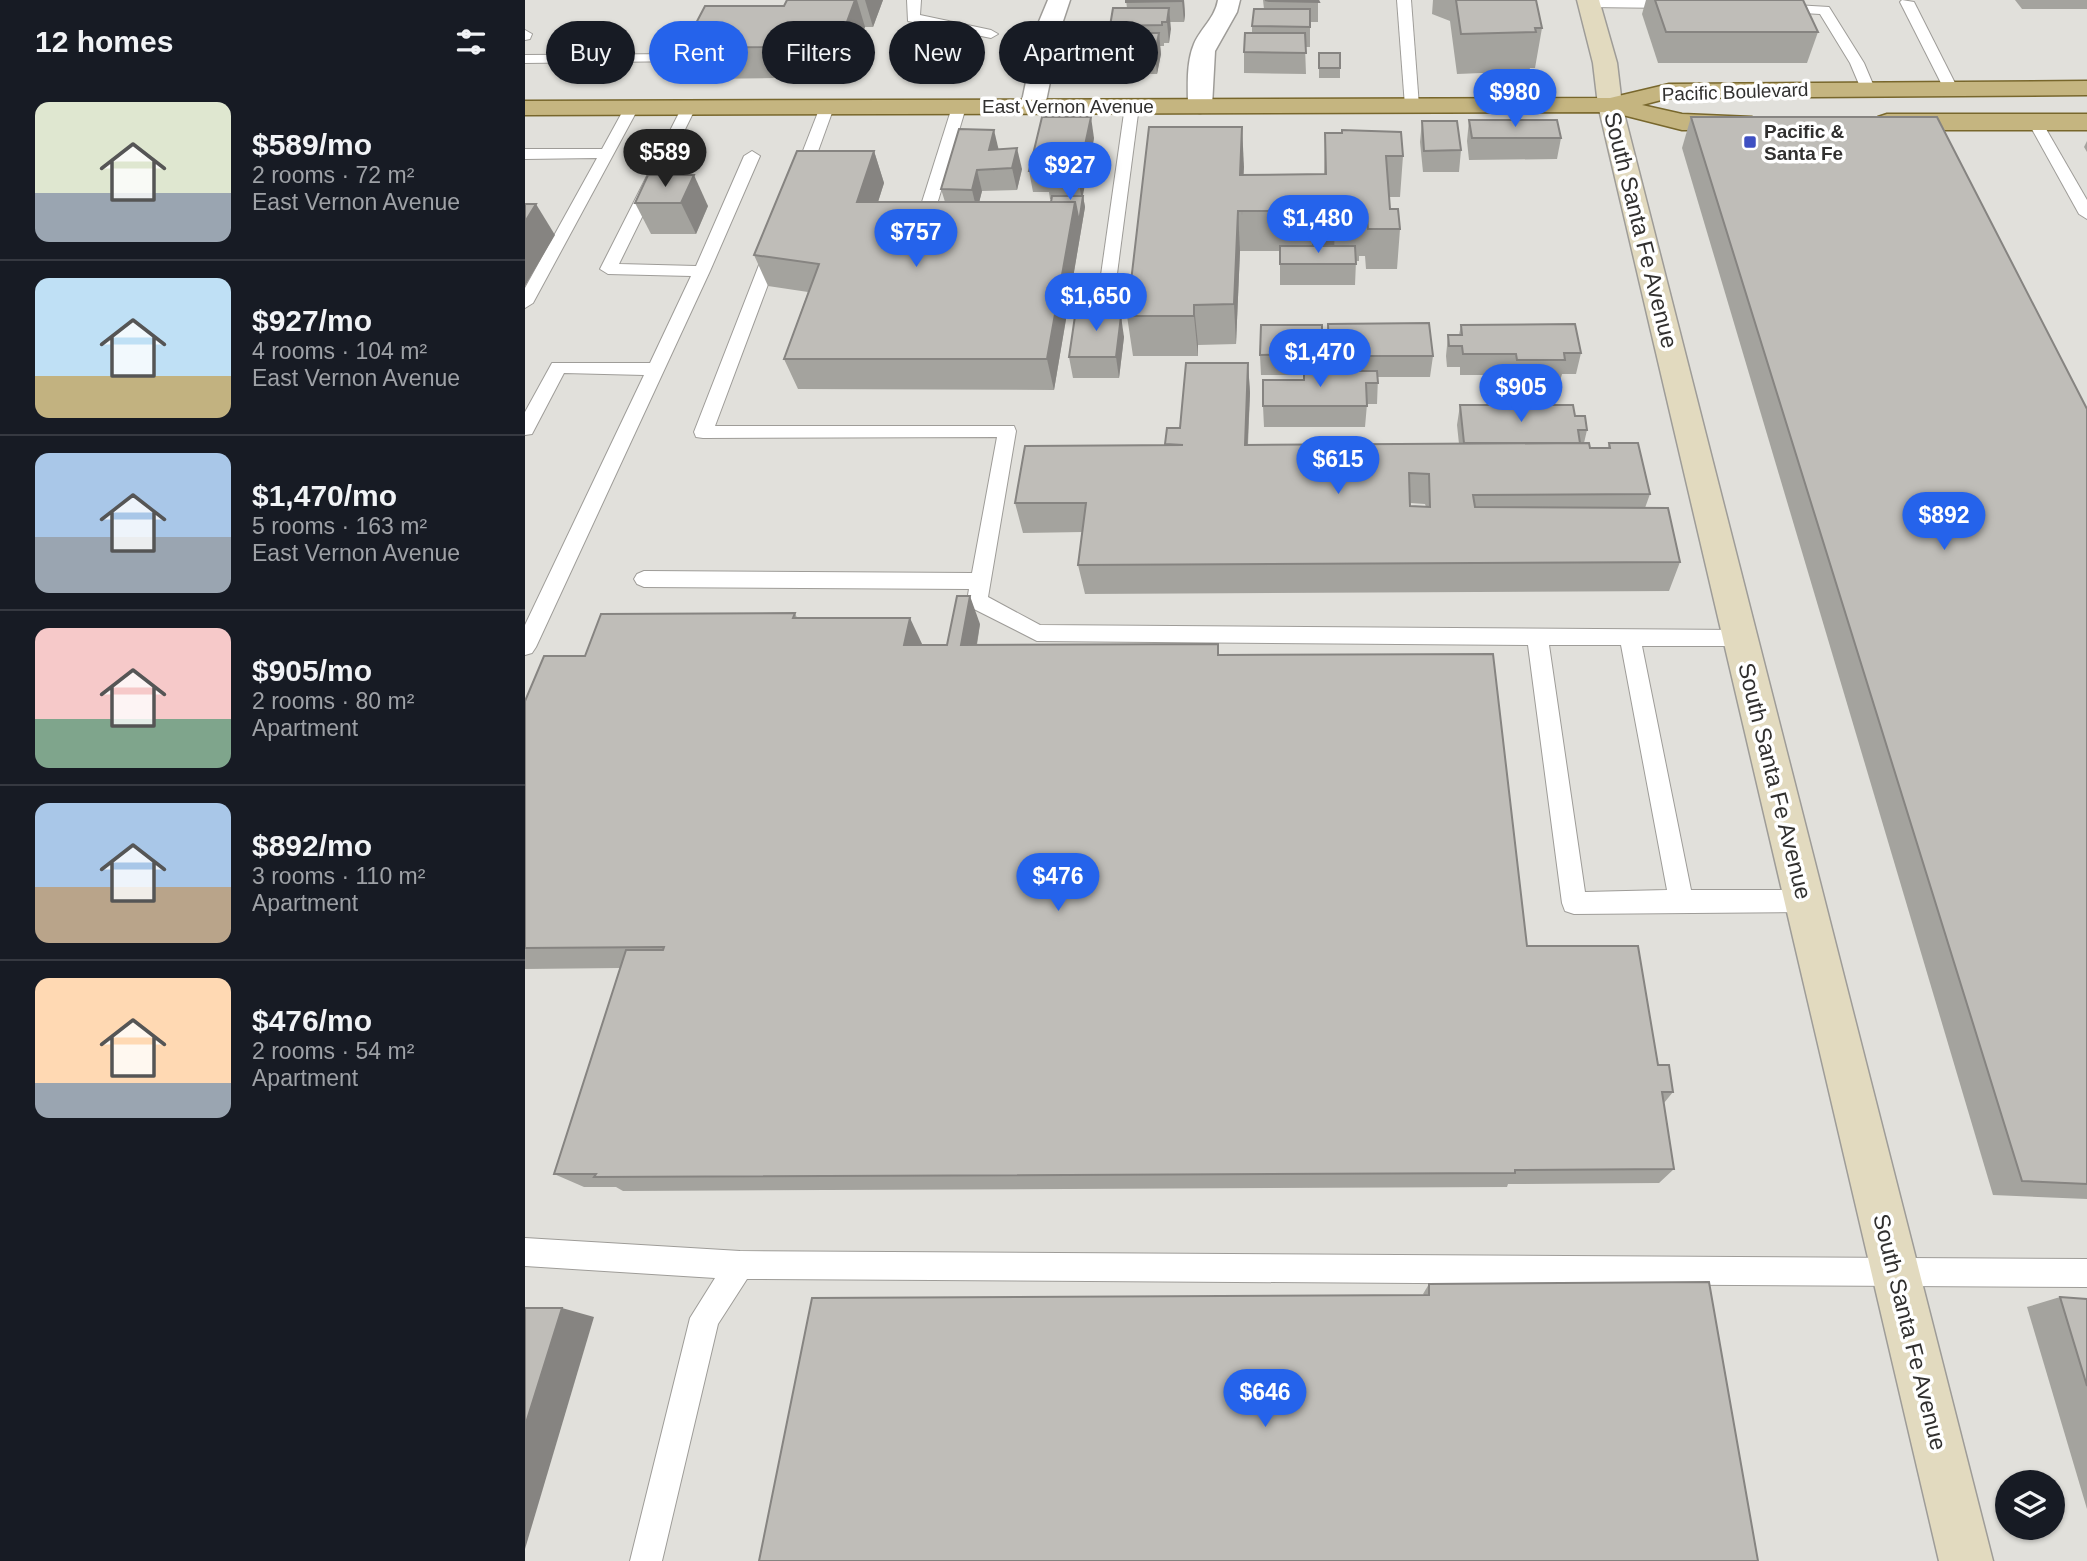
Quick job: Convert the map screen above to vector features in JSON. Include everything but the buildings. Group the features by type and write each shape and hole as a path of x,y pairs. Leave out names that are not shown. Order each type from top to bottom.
{"main road":[{"name":"South Santa Fe Avenue","path":"1589,2 1605,64 1610,105 1966,1561"},
{"name":"Pacific Boulevard","path":"1610,105 1669,91 2087,88"},
{"name":"East Vernon Avenue","path":"525,108 1610,105"},
{"name":"Pacific Boulevard","path":"1610,105 1682,122 1763,122"},
{"path":"1858,122 2087,122"}],"street":[{"path":"1033,106 1050,24 1059,0"},
{"path":"1199,106 1202,55 1207,42 1228,10 1229,0"}],"lane":[{"path":"914,0 913,18 991,34"},
{"path":"1404,0 1412,106"},
{"path":"1589,2 1672,3"},
{"path":"1907,2 1951,89"},
{"path":"1758,7 1824,10 1857,63 1868,89"},
{"path":"525,59 649,58"},
{"path":"1107,289 1132,106"},
{"path":"525,303 632,107"},
{"path":"689,107 608,269 702,271"},
{"path":"792,198 827,107"},
{"path":"925,221 959,107"},
{"path":"2035,122 2087,214"},
{"path":"525,153 608,153"},
{"path":"525,647 702,271 752,156"},
{"path":"778,237 703,432 1007,431 977,601 1037,633 1740,638"},
{"path":"525,429 558,367 655,369"},
{"path":"644,579 981,581"},
{"path":"1537,636 1574,903 1805,901"},
{"path":"1630,636 1681,901"},
{"path":"525,1252 740,1265 2087,1273"},
{"path":"646,1561 705,1318 740,1265"}],"place":[{"name":"Pacific & Santa Fe","path":"1750,142"}]}
